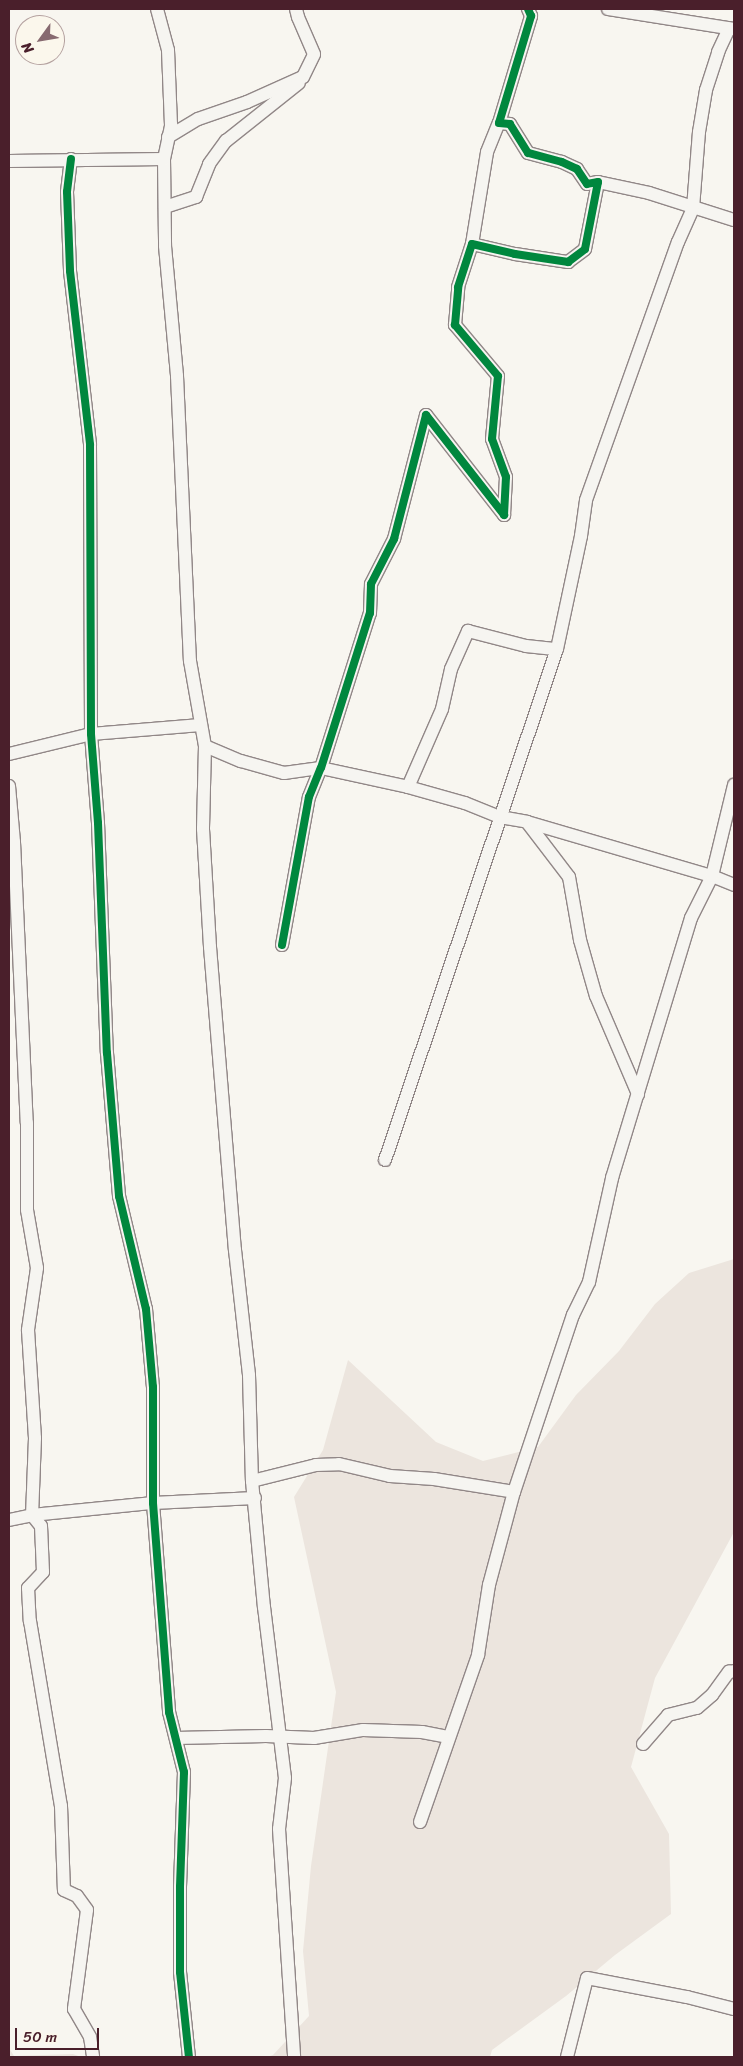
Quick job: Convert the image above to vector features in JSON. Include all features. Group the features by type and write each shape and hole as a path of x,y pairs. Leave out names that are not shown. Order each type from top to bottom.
{"street":[{"path":"157,9 168,50 171,124 164,158 165,246 177,376 190,661 205,746 203,829 210,947 234,1241 249,1375 252,1481 264,1607 285,1778 278,1828 294,2057"},
{"path":"164,207 196,197 209,164 226,141 276,100 298,86 314,54 296,9"},
{"path":"282,945 308,797 321,768 370,613 371,584 394,539 426,415 504,516 506,477 492,440 498,376 455,325 458,287 472,244 486,152 499,123 531,16 528,9"},
{"path":"385,1160 557,649 581,536 586,500 678,242 693,208 699,132 706,90 718,52 732,29 608,9"},
{"path":"168,137 198,119 247,102 303,77"},
{"path":"499,123 510,124 528,153 562,162 576,169 587,184 598,182 649,194 734,220"},
{"path":"9,161 164,158"},
{"path":"71,159 67,192 70,271 90,444 91,734 98,823 107,1053 119,1196 146,1310 153,1387 153,1503 169,1712 184,1772 180,1878 180,1972 189,2057"},
{"path":"472,244 515,254 568,262 585,249 598,182"},
{"path":"408,787 442,710 451,669 468,631 526,646 557,649"},
{"path":"9,754 91,734 201,725"},
{"path":"205,746 241,761 284,773 321,768 408,787 465,803 500,817 527,822 712,876 734,885"},
{"path":"420,1822 478,1655 489,1585 514,1492 573,1315 589,1282 612,1178 691,918 712,876 734,785"},
{"path":"9,786 14,842 27,1123 27,1210 37,1268 28,1330 35,1438 32,1515 41,1526 43,1572 28,1588 30,1621 61,1806 64,1890 77,1896 87,1910 74,2009 90,2037 93,2057"},
{"path":"527,822 569,877 580,940 596,996 638,1094"},
{"path":"252,1481 316,1465 339,1464 390,1476 434,1479 514,1492"},
{"path":"9,1520 32,1515 153,1503 255,1498"},
{"path":"643,1744 668,1715 697,1708 712,1696 729,1672 734,1671"},
{"path":"176,1738 266,1736 314,1738 363,1730 422,1732 448,1737"},
{"path":"567,2057 587,1978 734,2008"}],"shaded area":[{"path":"734,1259 734,1532 655,1678 631,1767 669,1834 671,1914 615,1955 566,1996 492,2050 490,2057 267,2057 273,2055 309,2016 303,1951 311,1866 336,1692 294,1497 323,1450 348,1360 436,1442 483,1461 538,1447 576,1395 619,1351 655,1304 689,1273"},
{"path":"9,2048 14,2056 73,2054 81,2057 9,2057"}],"cycle path":[{"path":"282,945 309,797 321,768 370,613 371,584 394,539 426,415 504,515 506,477 492,439 498,376 455,325 458,287 472,244 515,254 568,262 585,249 598,182 587,184 577,169 562,162 528,153 510,124 499,123 531,16 528,9"},
{"path":"71,159 67,192 70,271 90,445 91,734 98,823 107,1053 119,1196 146,1309 153,1387 153,1503 169,1712 184,1772 180,1887 180,1972 189,2057"}]}
